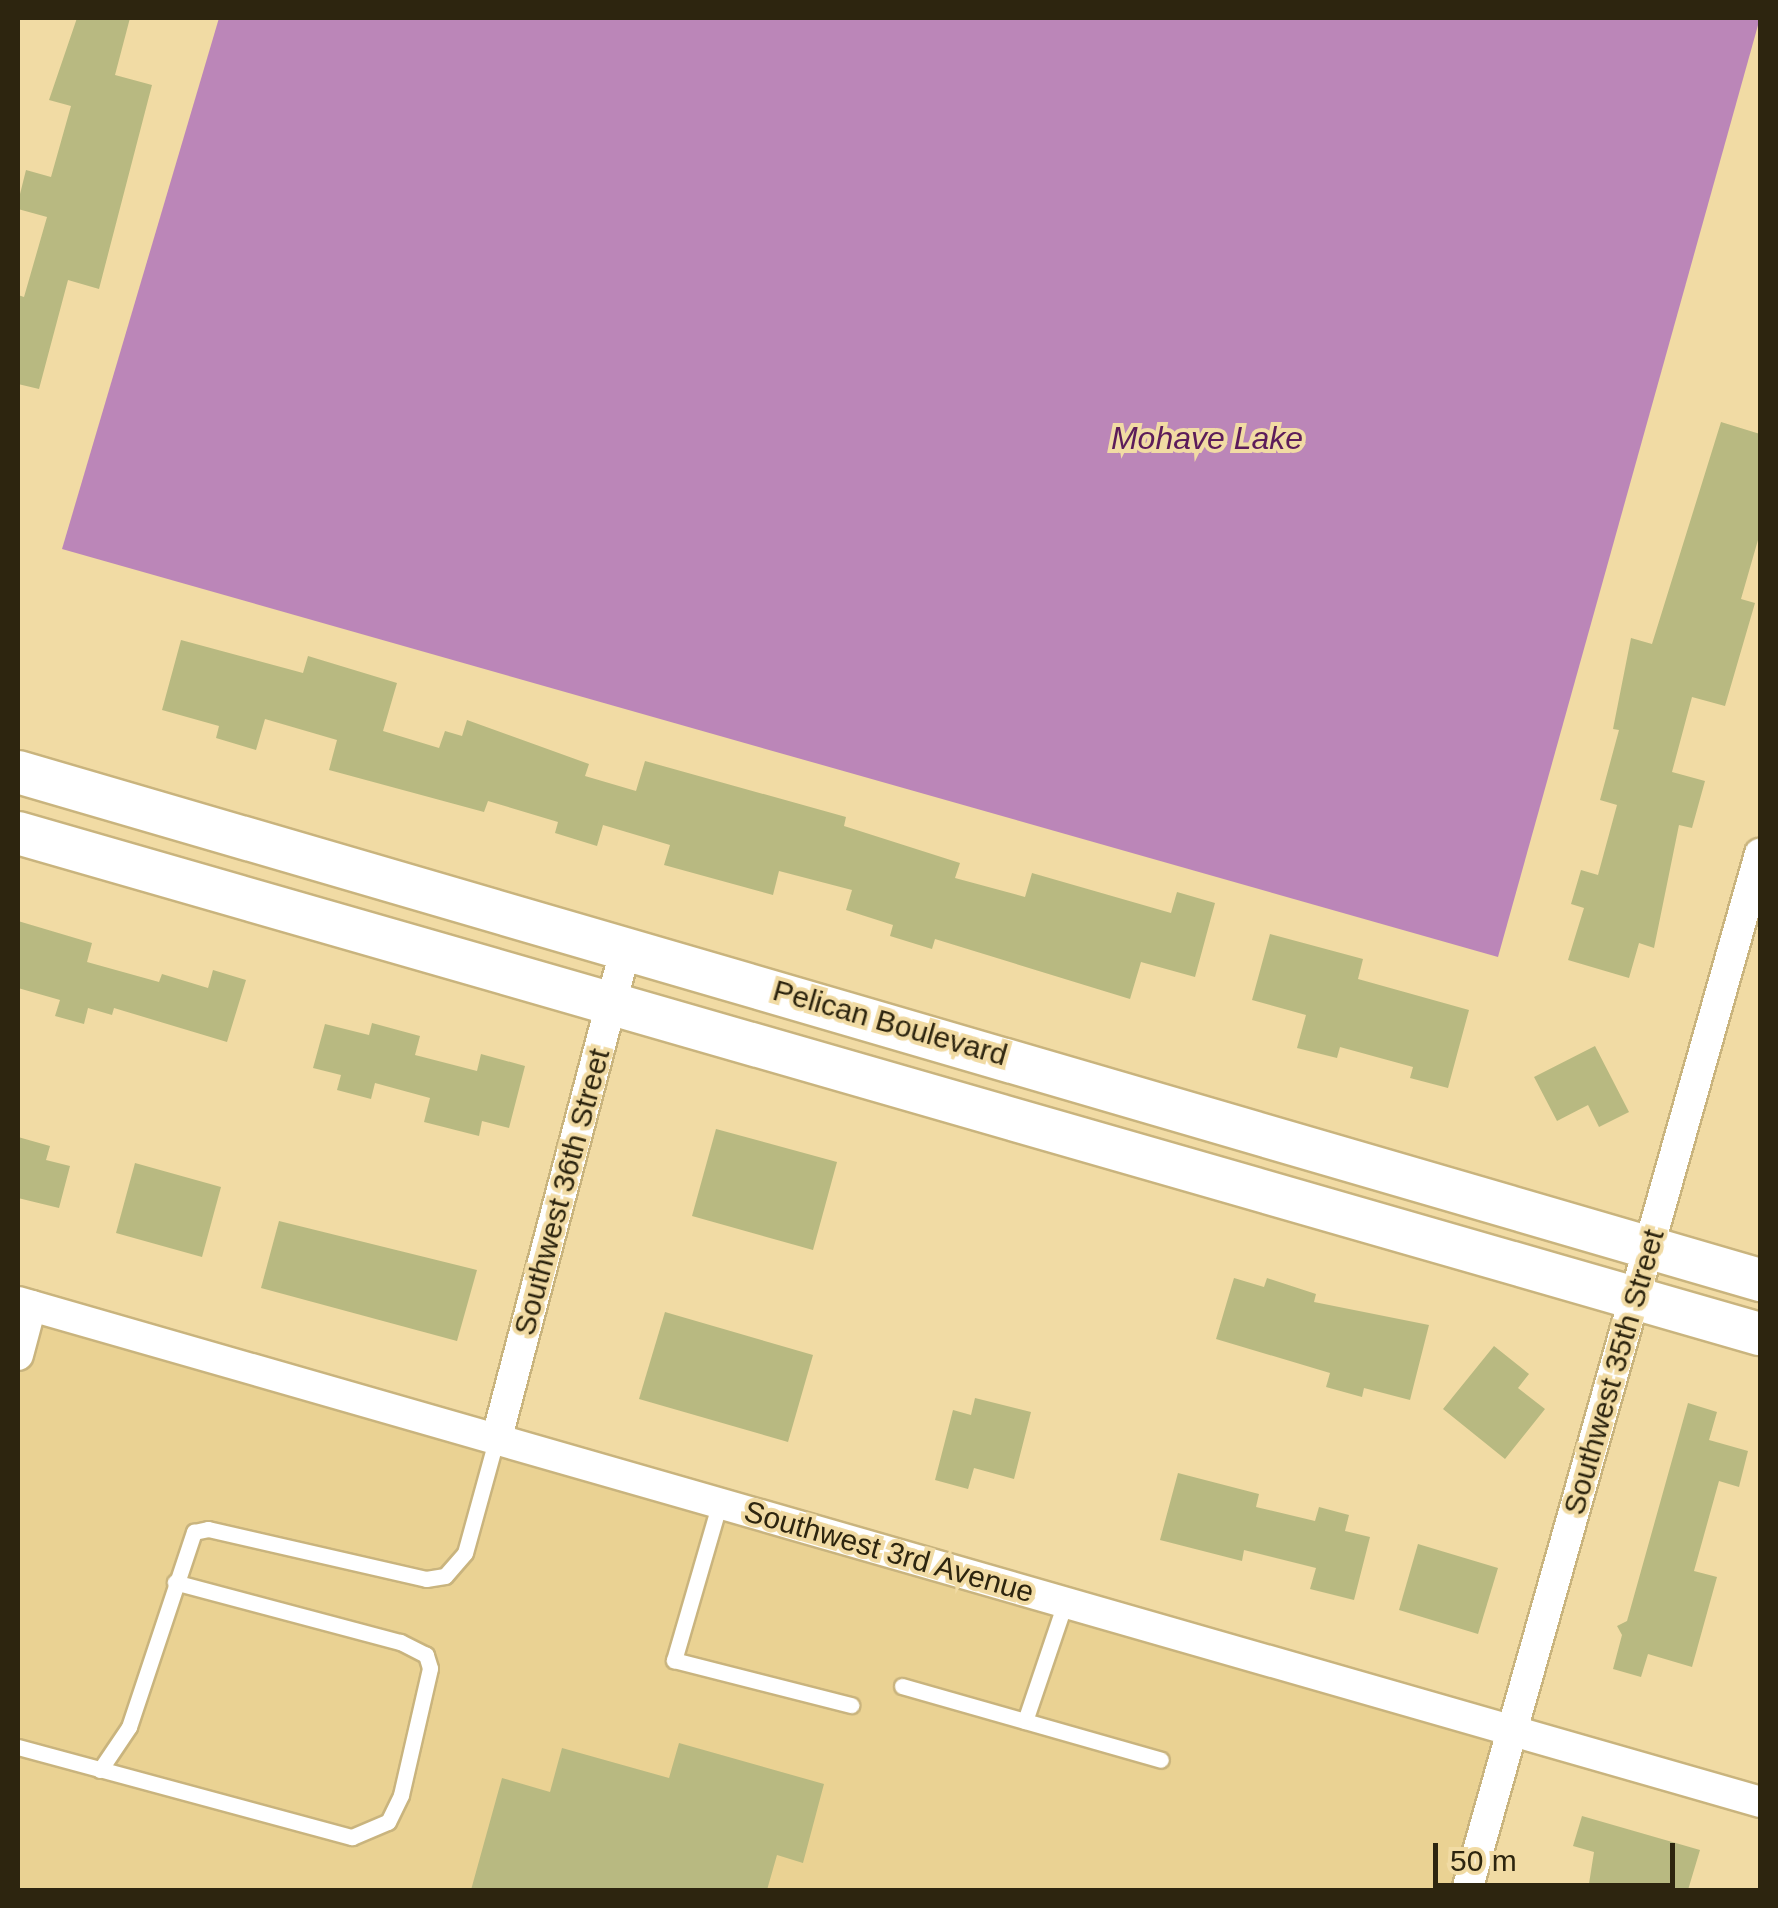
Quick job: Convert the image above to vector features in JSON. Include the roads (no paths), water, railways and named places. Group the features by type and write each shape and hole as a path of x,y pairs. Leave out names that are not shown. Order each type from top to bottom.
{"street":[{"name":"Pelican Boulevard","path":"18,772 1760,1280"},
{"name":"Pelican Boulevard","path":"18,833 1760,1334"},
{"name":"Southwest 35th Street","path":"1466,1890 1760,854"},
{"name":"Southwest 36th Street","path":"498,1436 626,947"},
{"name":"Southwest 3rd Avenue","path":"24,1304 498,1436 1760,1802"},
{"path":"18,1354 24,1304"}],"lane":[{"path":"100,1770 129,1727 184,1546 194,1532 208,1529 426,1579 445,1576 465,1553 498,1436"},
{"path":"720,1502 674,1660 851,1705"},
{"path":"18,1747 352,1837 388,1822 401,1795 430,1668 426,1654 400,1642 175,1582"},
{"path":"1025,1722 1065,1603"},
{"path":"902,1686 1161,1760"}],"water":[{"name":"Mohave Lake","path":"219,18 1760,18 1498,957 62,549"}]}
